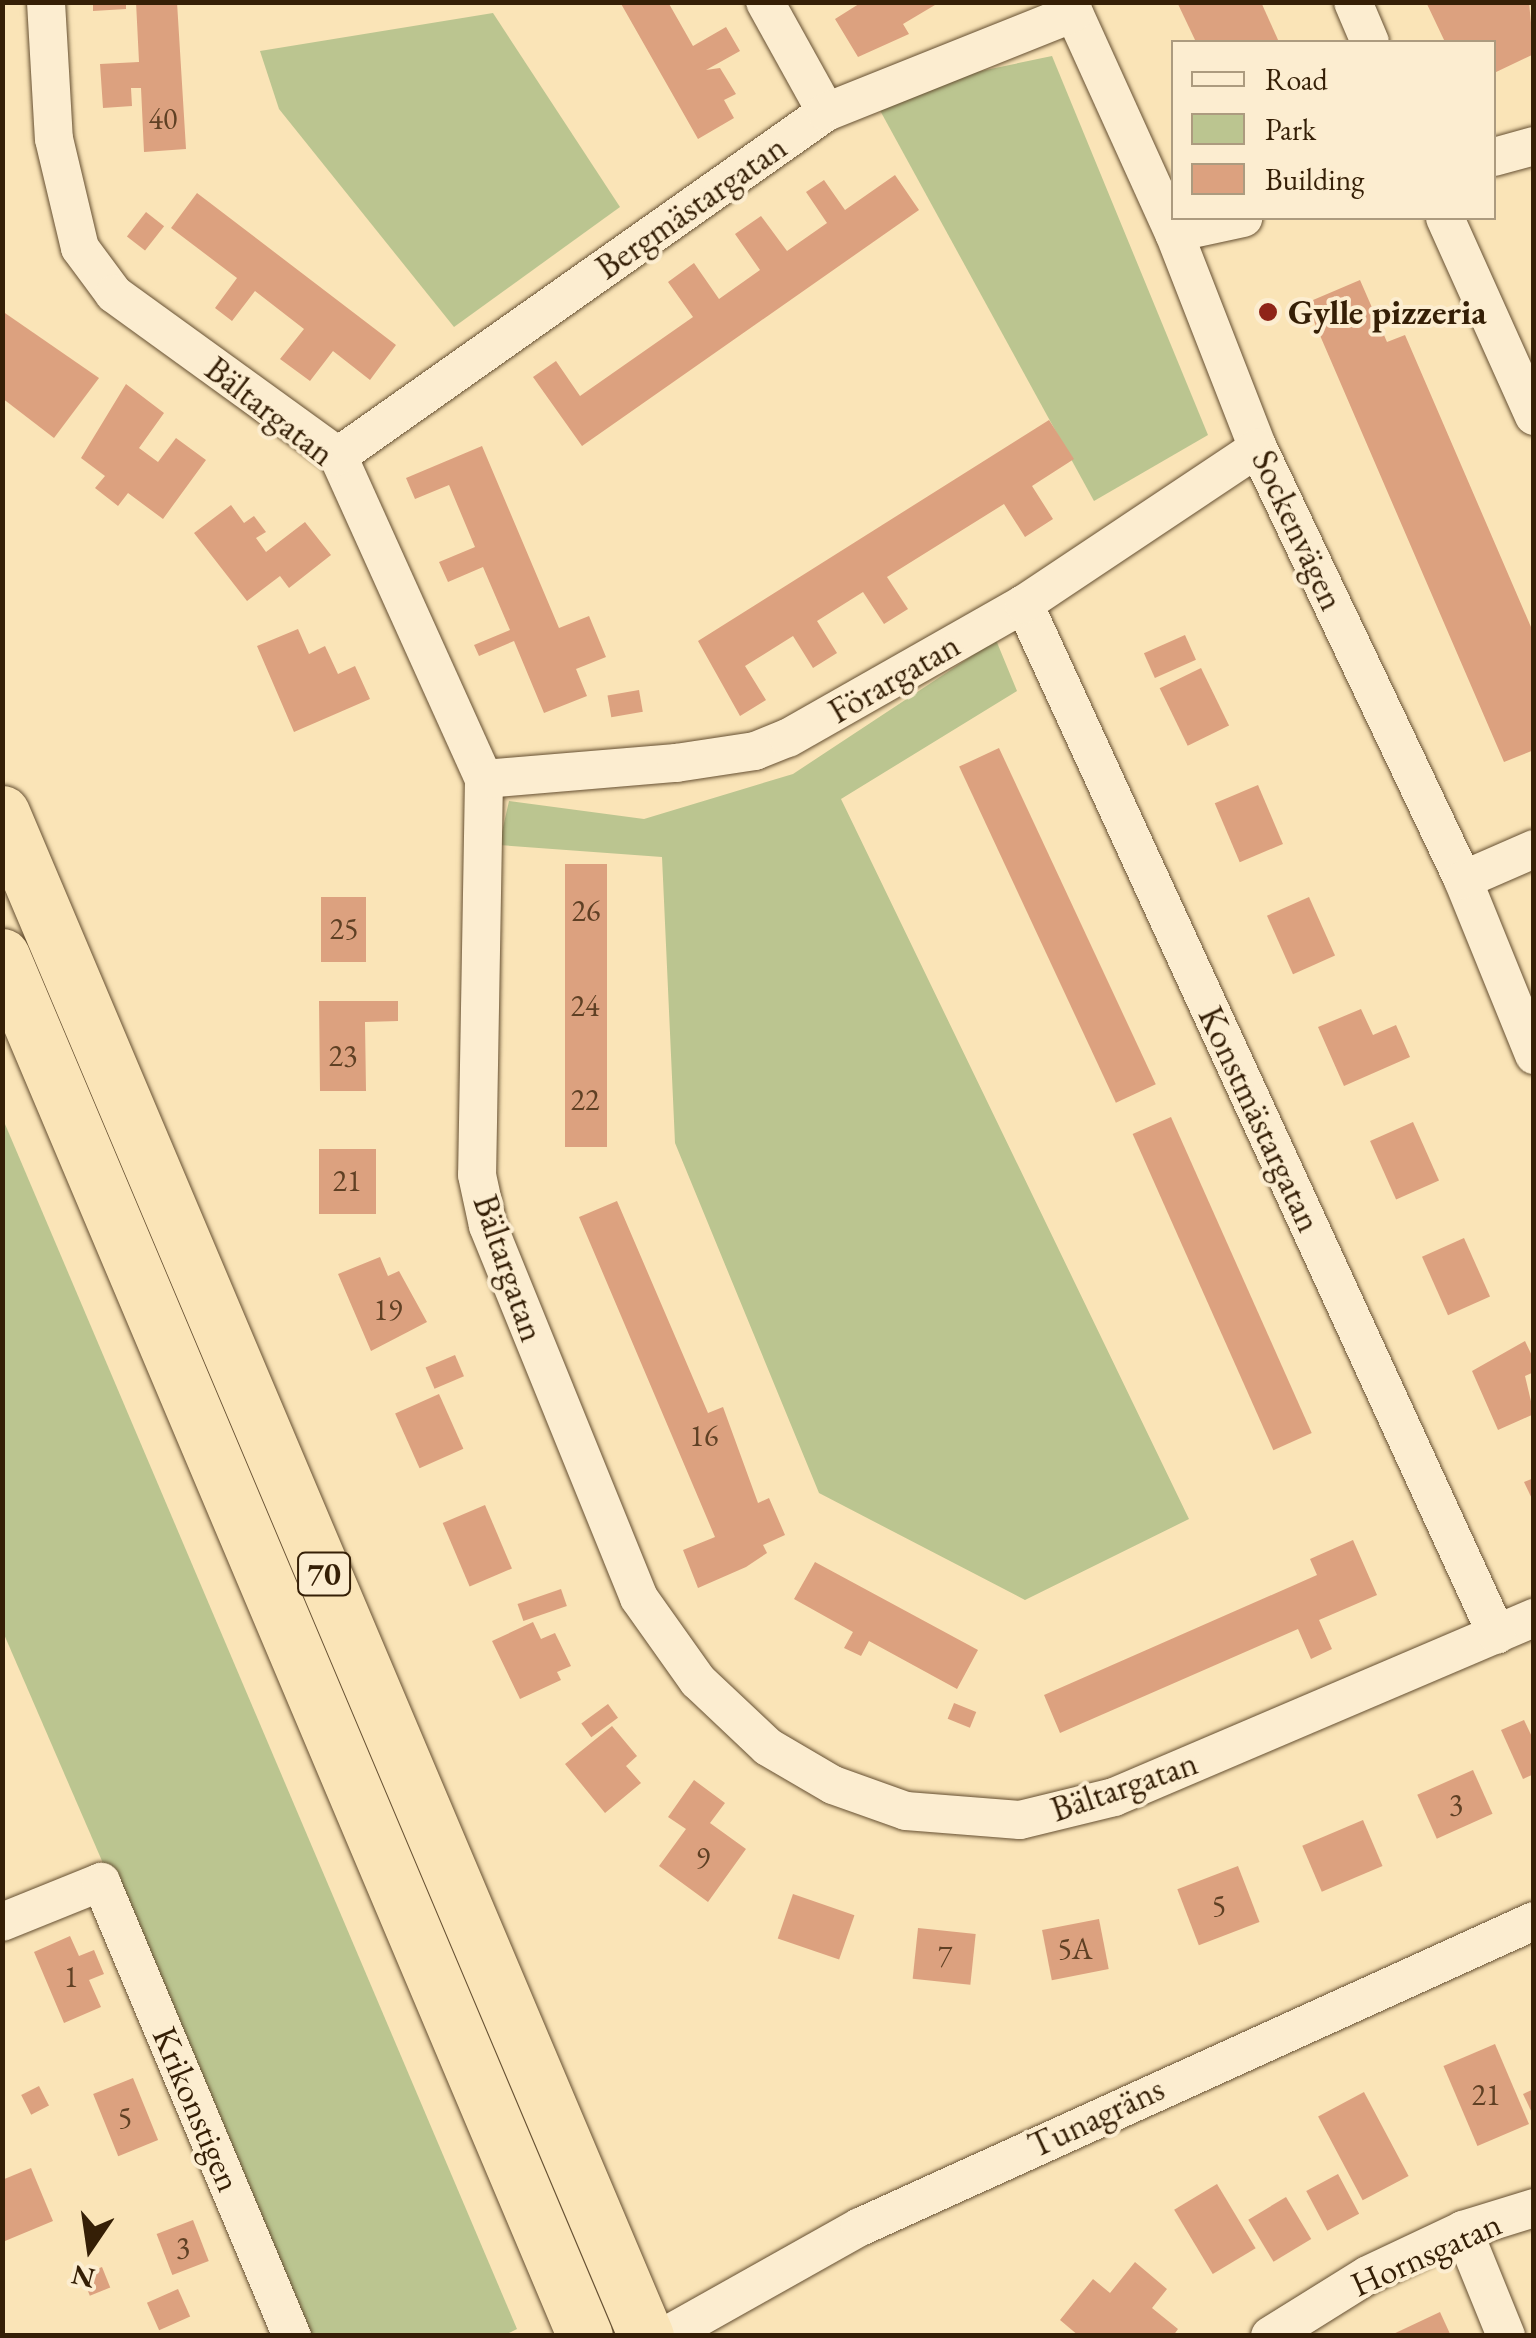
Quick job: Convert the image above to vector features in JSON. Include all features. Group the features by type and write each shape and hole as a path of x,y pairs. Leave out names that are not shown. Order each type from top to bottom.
{"highway":[{"name":"70","path":"2,813 657,2335"},
{"name":"70","path":"2,956 585,2336"}],"street":[{"name":"Bältargatan","path":"46,2 54,139 71,223 98,279 338,456 484,779 477,1176 488,1226 639,1598 698,1681 768,1747 833,1786 906,1811 1020,1820 1114,1797 1534,1618"},
{"path":"765,2 826,112"},
{"path":"1353,2 1369,40"},
{"name":"Bergmästargatan","path":"338,456 826,112 1071,8"},
{"name":"Sockenvägen","path":"1071,8 1174,234 1258,448 1464,880 1534,1054"},
{"path":"1496,156 1534,146"},
{"path":"1174,234 1234,220"},
{"path":"1446,220 1534,416"},
{"name":"Förargatan","path":"484,779 756,751 1024,604 1258,448"},
{"name":"Konstmästargatan","path":"1024,604 1496,1635"},
{"path":"1464,880 1534,848"},
{"name":"Krikonstigen","path":"2,1922 102,1882 292,2336"},
{"name":"Tunagräns","path":"657,2335 860,2227 1534,1920"},
{"name":"Hornsgatan","path":"1270,2336 1368,2275 1463,2230 1534,2208"},
{"path":"1463,2230 1506,2336"}],"green space":[{"path":"493,13 620,207 454,327 279,109 260,51"},
{"path":"1052,56 1208,435 1094,501 871,94"},
{"path":"996,640 1017,691 841,799 1189,1519 1025,1600 819,1493 675,1143 662,857 499,845 509,801 644,819 793,774"},
{"path":"2,1117 517,2329 505,2335 307,2335 3,1632"}],"building":[{"path":"93,2 126,2 126,9 93,11"},
{"path":"136,2 177,2 186,149 144,152 141,88 131,88 132,106 103,108 100,64 139,62"},
{"path":"620,2 668,2 693,46 726,27 740,51 706,70 720,68 736,94 724,100 734,118 698,139"},
{"path":"862,2 940,2 903,24 909,34 858,57 835,19"},
{"path":"1177,2 1261,2 1278,40 1195,40"},
{"path":"1426,2 1529,2 1534,54 1496,72 1496,40 1444,40"},
{"path":"895,175 919,210 582,446 533,377 556,361 580,396 693,317 668,282 694,263 719,299 760,270 735,234 761,216 787,251 827,223 806,192 824,180 845,210"},
{"path":"197,193 396,345 370,380 333,351 310,381 280,359 304,329 255,291 232,321 215,308 237,278 171,228"},
{"path":"146,212 164,226 145,251 127,236"},
{"path":"1360,280 1387,342 1405,335 1534,634 1534,750 1504,762 1306,303"},
{"path":"2,311 99,378 54,438 2,398"},
{"path":"126,384 164,413 139,448 158,462 176,438 206,460 163,519 128,493 118,506 95,488 105,476 81,458"},
{"path":"1049,420 1074,459 1032,486 1053,519 1025,537 1004,504 887,577 908,609 884,624 863,592 817,621 837,653 813,668 793,636 745,666 766,700 740,716 698,641"},
{"path":"482,446 559,628 589,616 606,657 576,669 587,696 544,713 514,641 479,656 474,645 510,630 483,567 448,582 439,562 475,547 449,485 415,499 406,478"},
{"path":"231,505 244,523 254,516 266,532 256,538 266,552 305,522 331,555 289,588 280,576 247,601 194,533"},
{"path":"298,629 309,654 325,646 338,674 355,666 370,699 294,732 257,646"},
{"path":"1185,635 1196,660 1155,678 1144,653"},
{"path":"1201,668 1229,726 1188,746 1160,688"},
{"path":"639,690 643,712 611,717 607,696"},
{"path":"999,748 1156,1084 1116,1103 959,767"},
{"path":"1258,785 1283,844 1240,862 1215,803"},
{"path":"565,864 607,864 607,1147 565,1147"},
{"path":"321,897 366,897 366,962 321,962"},
{"path":"1309,897 1335,955 1293,974 1267,916"},
{"path":"319,1001 398,1001 398,1021 365,1022 366,1091 320,1091"},
{"path":"1361,1009 1373,1035 1396,1025 1410,1057 1344,1086 1318,1027"},
{"path":"1171,1117 1312,1433 1273,1450 1133,1134"},
{"path":"1413,1122 1439,1180 1396,1200 1370,1141"},
{"path":"319,1149 376,1149 376,1214 319,1214"},
{"path":"617,1201 708,1413 723,1407 758,1503 769,1498 785,1535 763,1545 767,1553 746,1567 698,1588 683,1550 715,1537 579,1217"},
{"path":"1464,1238 1490,1296 1448,1315 1422,1257"},
{"path":"380,1257 388,1276 399,1271 427,1322 371,1351 338,1274"},
{"path":"1525,1341 1534,1360 1534,1372 1525,1376 1534,1414 1498,1430 1472,1371"},
{"path":"455,1355 464,1376 435,1389 426,1368"},
{"path":"439,1394 463,1449 420,1468 395,1414"},
{"path":"1534,1478 1534,1503 1524,1482"},
{"path":"485,1505 512,1569 470,1586 443,1523"},
{"path":"1353,1540 1377,1595 1319,1620 1332,1649 1311,1659 1298,1629 1060,1733 1044,1695 1317,1575 1310,1559"},
{"path":"815,1562 978,1650 957,1689 869,1641 861,1656 844,1648 853,1632 794,1599"},
{"path":"561,1589 567,1606 523,1621 518,1604"},
{"path":"533,1622 541,1639 555,1633 571,1666 557,1672 561,1680 520,1699 492,1641"},
{"path":"954,1703 976,1712 970,1728 948,1719"},
{"path":"608,1704 618,1718 591,1737 581,1723"},
{"path":"1524,1720 1534,1741 1534,1774 1523,1779 1501,1730"},
{"path":"612,1726 637,1756 626,1766 641,1783 605,1813 565,1764"},
{"path":"1473,1770 1493,1814 1437,1839 1417,1795"},
{"path":"694,1780 725,1803 710,1823 746,1849 708,1902 659,1866 686,1829 668,1817"},
{"path":"1363,1820 1383,1866 1322,1892 1302,1846"},
{"path":"1238,1866 1260,1922 1199,1945 1177,1889"},
{"path":"793,1894 854,1915 839,1960 778,1938"},
{"path":"1099,1919 1109,1969 1052,1980 1042,1930"},
{"path":"918,1928 976,1934 970,1985 913,1979"},
{"path":"70,1936 79,1956 94,1950 104,1974 89,1980 101,2007 64,2023 34,1952"},
{"path":"1495,2044 1529,2124 1477,2146 1443,2066"},
{"path":"133,2078 158,2140 118,2156 93,2094"},
{"path":"39,2086 49,2106 31,2115 21,2095"},
{"path":"1534,2089 1534,2117 1523,2094"},
{"path":"1364,2092 1409,2176 1363,2200 1318,2116"},
{"path":"31,2168 53,2221 5,2241 2,2180"},
{"path":"1338,2174 1359,2214 1327,2231 1306,2191"},
{"path":"1217,2184 1256,2248 1213,2274 1174,2210"},
{"path":"1286,2197 1311,2239 1274,2262 1248,2220"},
{"path":"193,2220 209,2261 172,2275 157,2234"},
{"path":"1135,2262 1167,2289 1152,2308 1178,2329 1173,2336 1079,2336 1060,2320 1093,2279 1110,2293"},
{"path":"102,2267 110,2287 90,2296 82,2275"},
{"path":"178,2289 190,2316 159,2330 147,2303"},
{"path":"1440,2312 1451,2336 1389,2336"}],"place":[{"name":"Gylle pizzeria","path":"1268,312"}]}
